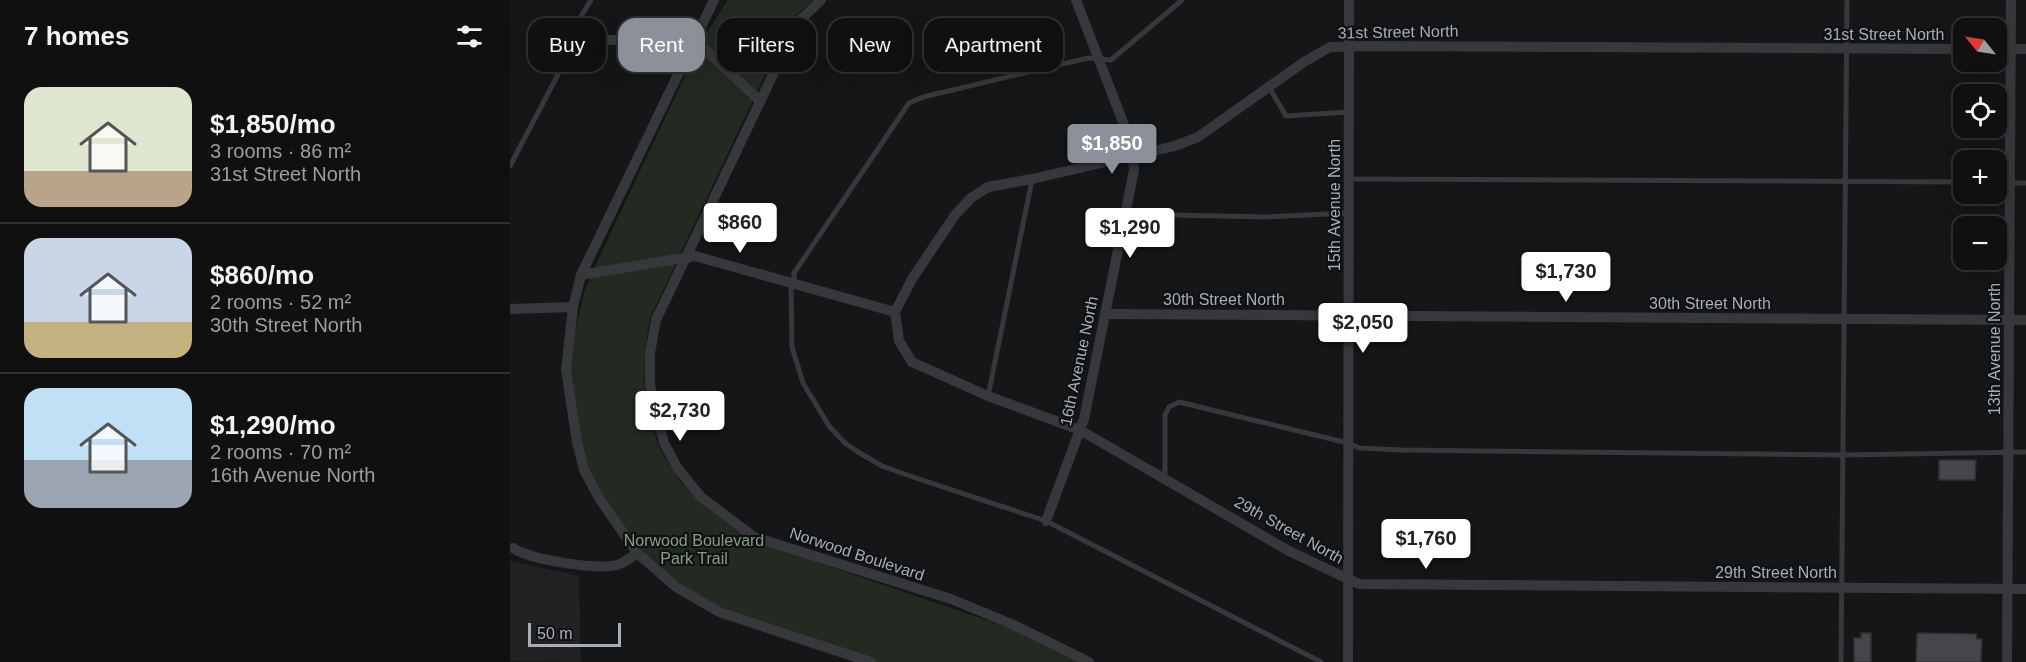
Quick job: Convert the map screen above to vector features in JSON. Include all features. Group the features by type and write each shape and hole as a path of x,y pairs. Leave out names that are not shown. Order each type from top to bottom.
{"street":[{"path":"705,18 714,0"},
{"name":"Norwood Boulevard","path":"821,0 798,22 656,320 650,353 650,386 664,443 678,469 701,497 754,537 951,599 1014,624 1089,662"},
{"name":"16th Avenue North","path":"1046,521 1080,430 1134,170 1131,143 1076,0"},
{"name":"15th Avenue North","path":"1348,662 1349,0"},
{"name":"13th Avenue North","path":"2007,662 2011,0"},
{"name":"31st Street North","path":"895,312 912,279 955,215 971,198 988,187 1175,146 1198,137 1330,47 1953,49"},
{"path":"705,49 760,101"},
{"path":"2007,49 2026,50"},
{"path":"678,72 581,275 573,308 566,370 577,442 585,470 599,498 637,553 676,587 719,612 871,662"},
{"path":"581,275 695,256 895,312"},
{"path":"510,309 573,308"},
{"name":"29th Street North","path":"895,312 899,342 912,362 988,396 1080,430 1165,477 1289,551 1362,584 2026,589"},
{"name":"30th Street North","path":"1105,314 2026,320"},
{"path":"511,547 536,559 592,566 618,565 637,553"}],"lane":[{"path":"580,18 591,0"},
{"path":"1182,0 1111,60 1088,58 922,97 909,103 794,273 794,285 791,289 792,347 803,383 819,411 845,443 858,452 882,466 1046,521 1321,662"},
{"path":"1841,662 1847,0"},
{"path":"510,166 559,72"},
{"path":"1269,87 1286,116 1349,112"},
{"path":"988,396 1032,179"},
{"path":"1349,179 1953,182"},
{"path":"2010,183 2026,183"},
{"path":"1125,214 1267,217 1349,213"},
{"path":"1165,477 1165,415 1169,407 1179,402 1348,443 1359,448 1843,455 2026,452"}],"shaded area":[{"path":"510,561 579,576 581,662 510,661"}],"green space":[{"name":"Norwood Boulevard Park Trail","path":"728,0 813,0 793,18 717,18 717,72 766,72 650,318 645,349 644,385 658,446 680,482 702,504 747,538 1015,630 1078,662 871,662 719,612 637,553 584,470 566,370 584,293 687,72 705,72 705,35"}],"building":[{"path":"1939,460 1976,460 1975,480 1939,480"},
{"path":"1861,633 1871,633 1871,662 1854,662 1854,638 1861,638"},
{"path":"1917,633 1976,634 1977,639 1982,639 1981,662 1916,662"}]}
